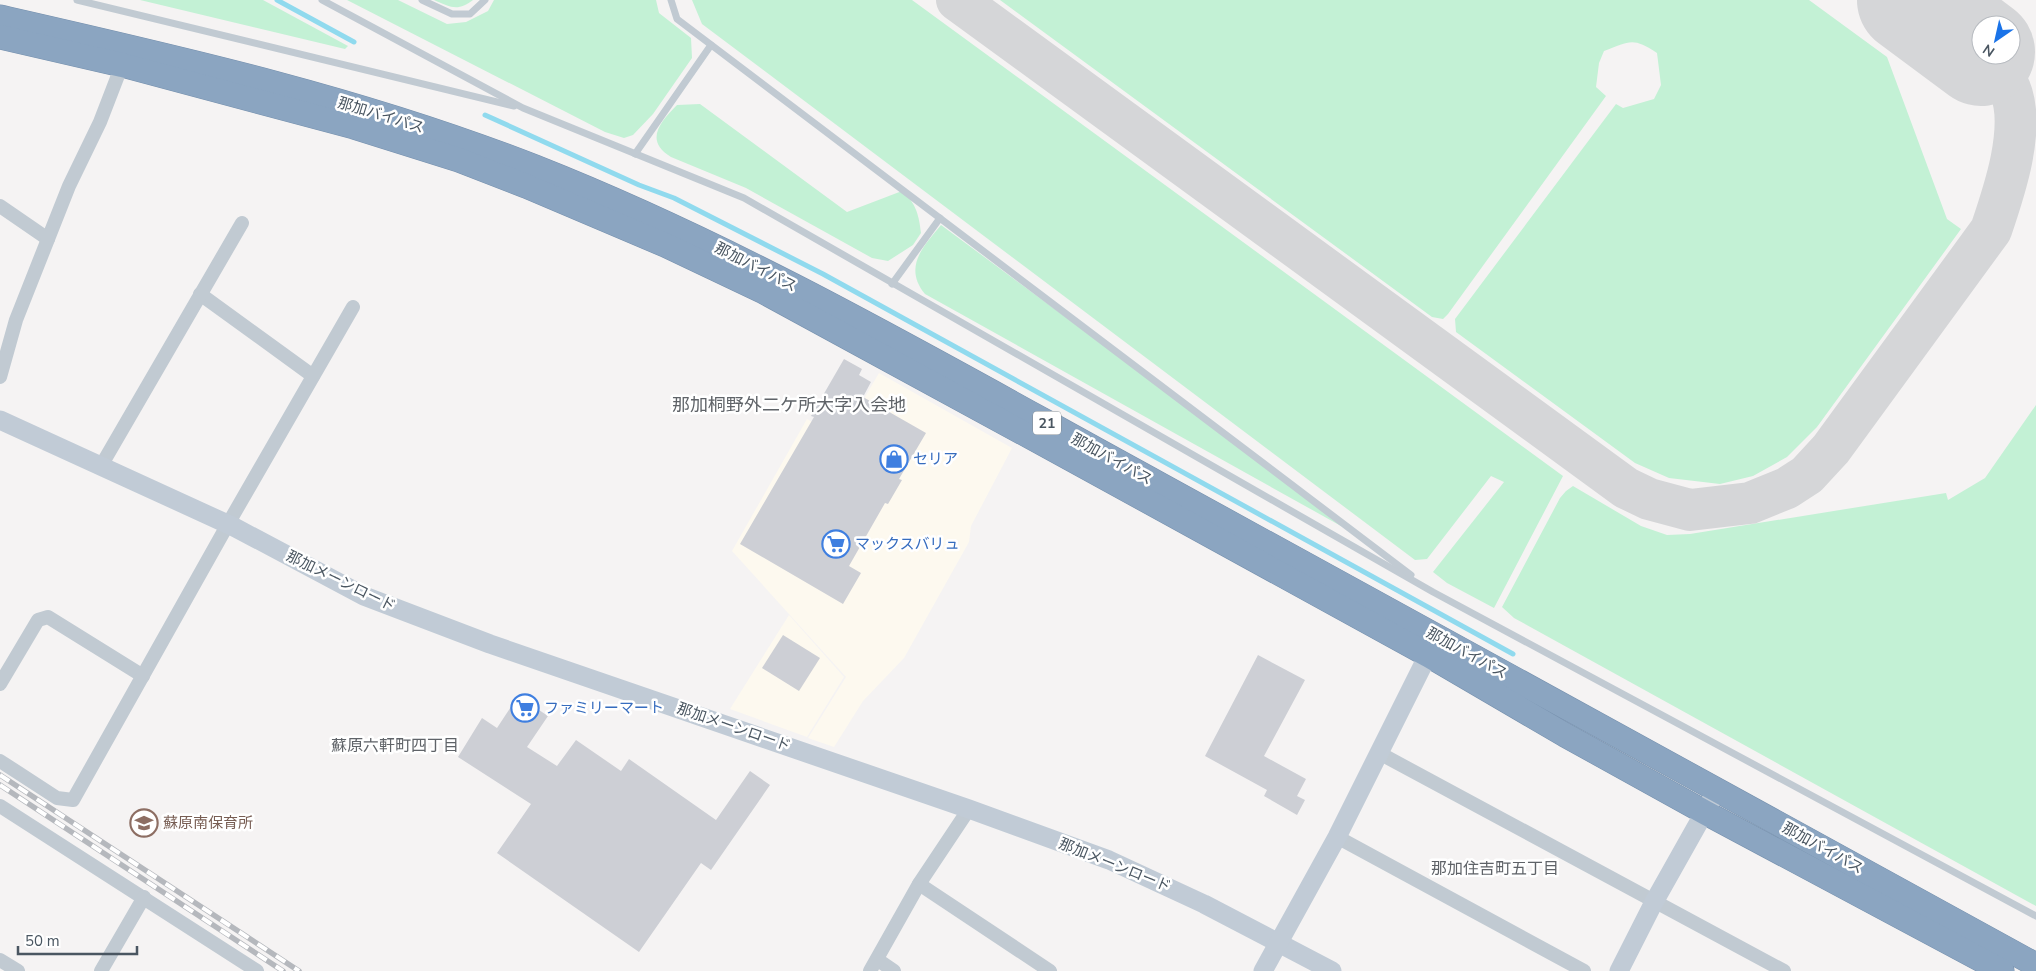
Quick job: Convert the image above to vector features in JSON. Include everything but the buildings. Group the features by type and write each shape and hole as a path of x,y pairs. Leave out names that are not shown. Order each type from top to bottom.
{"highway":[{"name":"那加バイパス","path":"0,17 126,46 299,90 450,137 531,165 597,192 717,247 933,360 2036,965"},
{"name":"那加バイパス","path":"0,38 122,65 290,109 459,160 578,206 665,245 772,297 1428,655 1565,735 1706,813 2002,971"}],"street":[{"path":"0,377 16,320 69,186 100,122 122,65"},
{"path":"0,206 48,239"},
{"path":"101,466 242,223"},
{"path":"200,294 313,376"},
{"path":"0,761 57,798 73,800 228,524 353,307"},
{"name":"那加メーンロード","path":"0,420 228,524 364,596 490,644 969,808 1110,860 1173,888 1332,971"},
{"path":"0,684 38,620 48,617 142,676"},
{"path":"1263,971 1337,837 1428,655"},
{"path":"1379,753 1784,971"},
{"path":"1619,971 1654,902 1706,813 1717,790"},
{"path":"0,806 257,971"},
{"path":"894,971 874,966 919,884 969,808"},
{"path":"1337,837 1584,971"},
{"path":"919,884 1050,971"},
{"path":"101,971 144,898"},
{"path":"0,960 18,971"}],"lane":[{"path":"77,0 523,108"},
{"path":"322,0 523,108 744,198 1433,592 2036,916"},
{"path":"422,0 452,14 470,14 485,0"},
{"path":"671,0 676,19 1433,592"},
{"path":"634,154 711,45"},
{"path":"892,284 940,218"}],"shaded area":[{"path":"879,373 1012,448 971,526 969,542 904,658 863,701 834,747 808,738 846,677 732,551 807,419 841,438"},
{"path":"789,615 844,677 807,737 730,709"}],"green space":[{"path":"140,0 263,0 348,46 345,49"},
{"path":"347,0 398,0 447,24 466,22 488,11 494,0 656,0 659,13 691,38 692,58 653,114 633,135 624,138 605,132"},
{"path":"434,0 473,0 463,6 454,7"},
{"path":"692,0 912,0 1563,476 1494,608 1447,583 1433,572 1504,482 1491,476 1427,559 1415,560 702,24"},
{"path":"1000,0 1809,0 1887,57 1947,219 1961,229 1817,427 1787,457 1753,476 1720,484 1669,478 1635,463 1456,332 1455,319 1616,104 1623,108 1654,99 1661,85 1657,53 1642,45 1631,42 1604,51 1599,63 1596,87 1606,96 1443,319 1432,317"},
{"path":"700,104 847,212 902,191 911,200 916,210 921,233 913,245 888,261 872,258 746,188 671,157 658,145 658,131 661,125 677,105"},
{"path":"941,225 1343,522 1341,526 925,294 916,275 916,266 922,249"},
{"path":"2036,405 2036,906 1514,618 1502,607 1560,498 1573,486 1641,526 1667,535 1690,534 1946,493 1948,500 1985,478"}],"waterway":[{"path":"277,0 354,42"},
{"path":"485,115 639,185 674,198 823,274 1513,654"}],"taxiway":[{"path":"957,0 1626,488 1649,499 1690,510 1750,503 1787,488 1807,475 1831,449 1991,230 2007,179 2016,122 2010,89 1997,65"}],"runway":[{"path":"1911,0 1971,45"}],"railway":[{"path":"0,775 299,971"},
{"path":"0,785 283,971"}],"place":[{"name":"セリア","path":"894,459"},
{"name":"マックスバリュ","path":"836,544"},
{"name":"ファミリーマート","path":"525,708"},
{"name":"蘇原南保育所","path":"144,823"}],"district":[{"name":"那加桐野外二ケ所大字入会地","path":"789,405"},
{"name":"蘇原六軒町四丁目","path":"395,745"},
{"name":"那加住吉町五丁目","path":"1495,868"}]}
